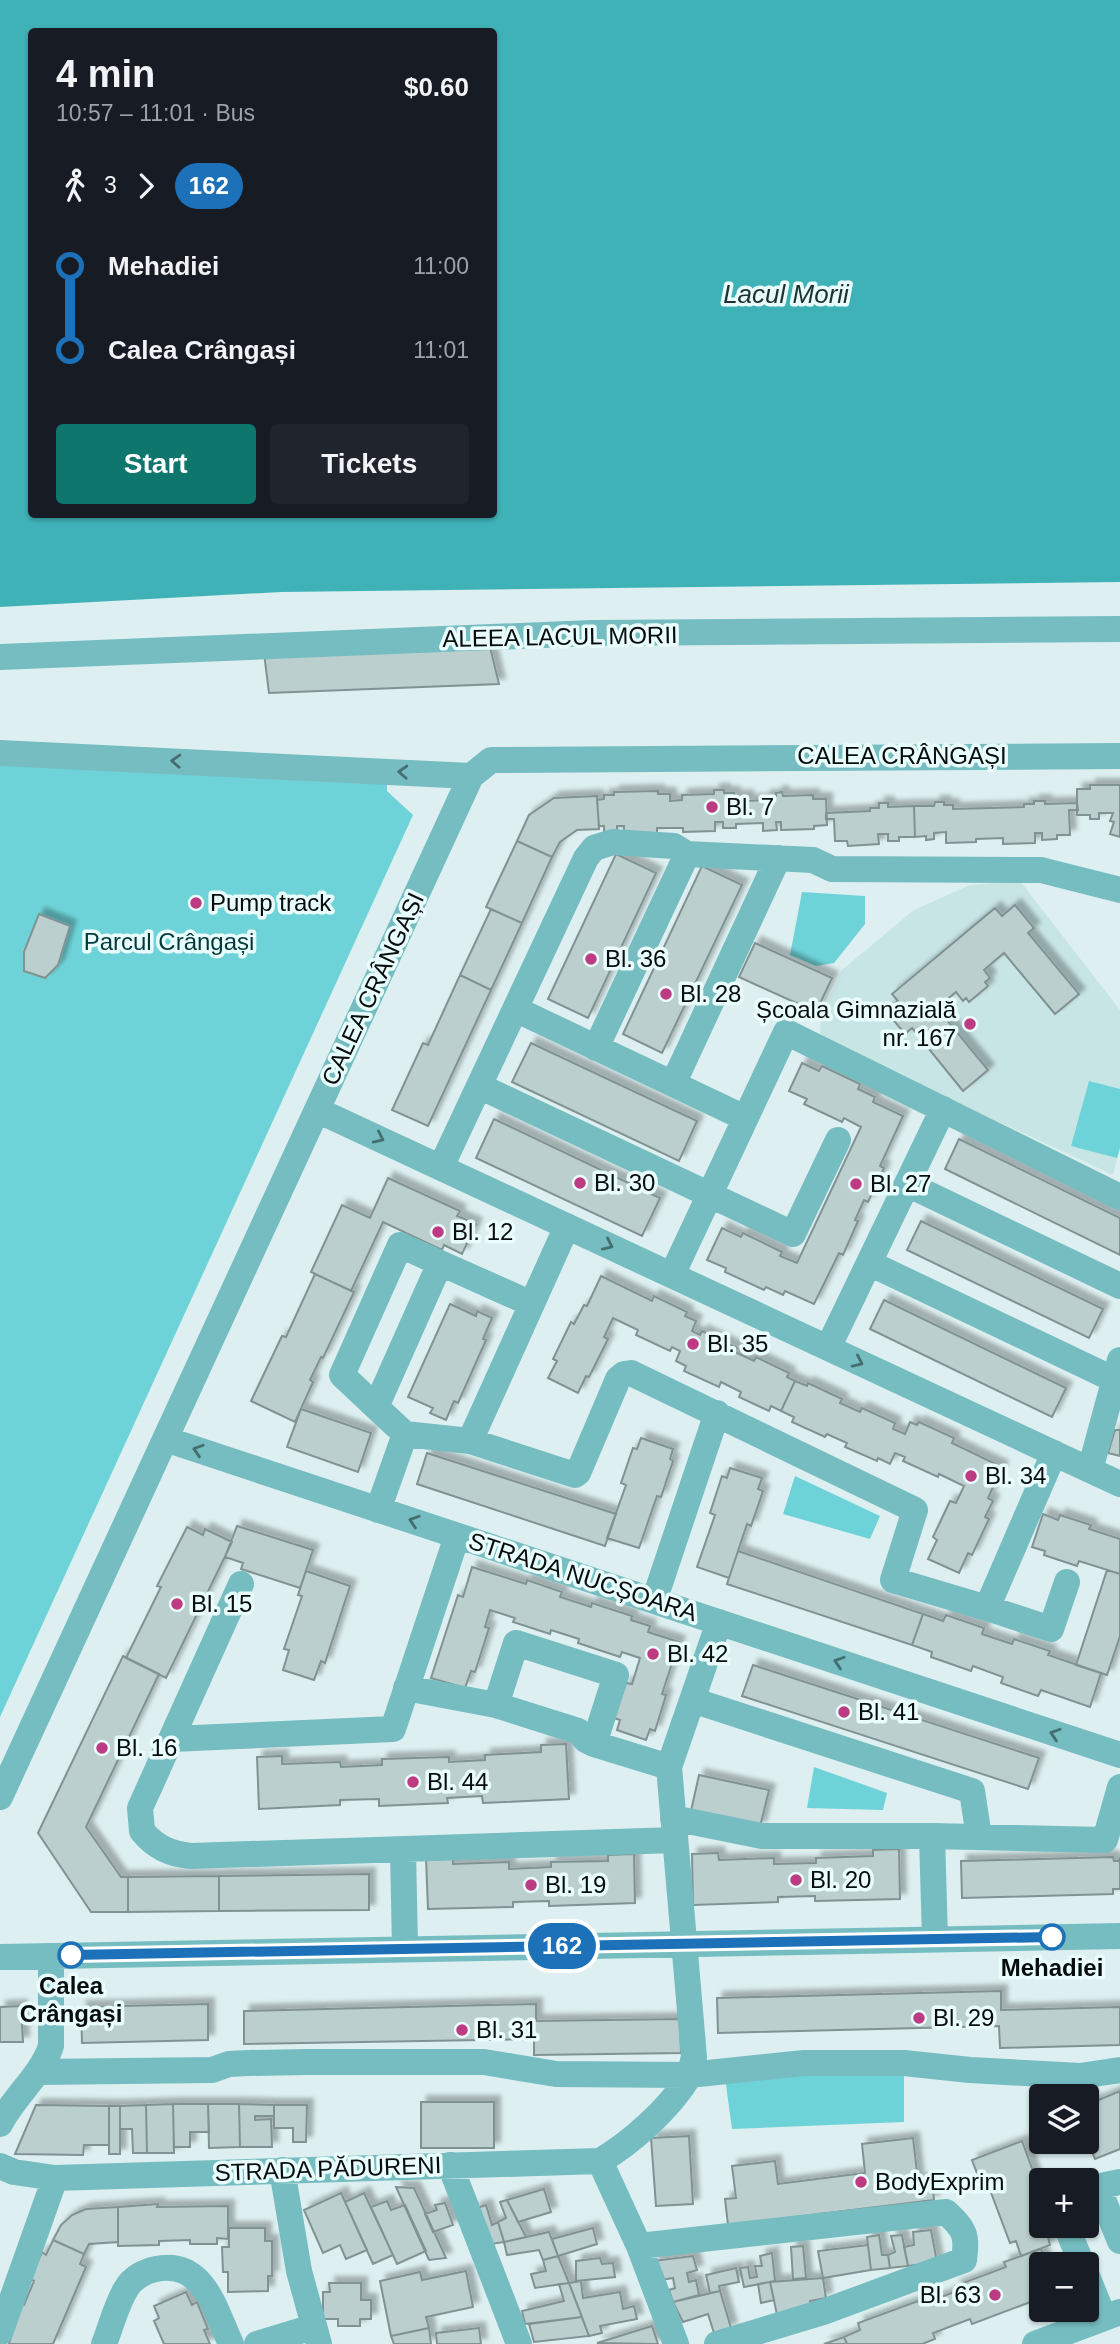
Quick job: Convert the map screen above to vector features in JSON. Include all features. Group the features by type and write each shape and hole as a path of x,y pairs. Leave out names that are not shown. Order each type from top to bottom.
{"street":[{"name":"ALEEA LACUL MORII","path":"0,657 592,633 1120,629"},
{"path":"0,753 471,776"},
{"name":"CALEA CRÂNGAȘI","path":"0,1797 471,776 491,760 1120,756"},
{"path":"441,1167 589,852 600,845 613,842 674,846 687,854 813,860 832,869 1041,870 1120,890"},
{"path":"596,1048 687,854"},
{"path":"673,1084 778,858"},
{"path":"515,1009 745,1118"},
{"path":"672,1275 786,1032 1120,1196"},
{"path":"478,1086 793,1234 838,1140"},
{"path":"317,1110 1120,1484"},
{"path":"828,1348 943,1110"},
{"path":"907,1184 1120,1286"},
{"path":"470,1441 567,1226"},
{"path":"532,1304 400,1245 342,1375 404,1434 470,1441 577,1474 618,1379 628,1373 717,1413 915,1510 893,1580 1051,1629 1067,1582"},
{"path":"376,1407 440,1263"},
{"path":"869,1263 1117,1370 1090,1470"},
{"path":"654,1601 717,1413"},
{"path":"378,1510 404,1434"},
{"name":"STRADA NUCȘOARA","path":"165,1439 1120,1755"},
{"path":"987,1608 1054,1453"},
{"path":"172,1739 393,1729 457,1535"},
{"path":"241,1584 140,1808 142,1831 149,1840 167,1852 191,1856 403,1849 674,1829 762,1836 1105,1840 1120,1787"},
{"path":"676,2344 639,2246 600,2161 622,2148 669,2102 689,2075 694,2057 669,1767 719,1622"},
{"path":"496,1706 516,1643 616,1675 594,1744"},
{"path":"406,1688 496,1706 578,1731 594,1744 669,1767"},
{"path":"692,1700 972,1791 978,1837"},
{"path":"932,1836 935,1939"},
{"path":"403,1849 405,1949"},
{"path":"0,1957 1120,1936"},
{"path":"0,2124 17,2095 38,2072 47,2057 52,2036 51,1956"},
{"path":"38,2072 212,2070 229,2064 248,2063 484,2062 556,2074 689,2075 804,2063 904,2063 970,2070 1080,2076 1120,2070"},
{"name":"STRADA PĂDURENI","path":"0,2166 14,2172 55,2178 600,2161"},
{"path":"450,2165 519,2344"},
{"path":"257,2344 316,2336 299,2271 282,2170"},
{"path":"0,2333 55,2178"},
{"path":"1120,2182 1105,2185 1100,2192 1120,2241"},
{"path":"639,2246 946,2212 963,2228 967,2242 964,2260 823,2312 717,2344"},
{"path":"104,2344 126,2288 137,2276 171,2266 196,2277 206,2290 231,2344"},
{"path":"1035,2344 1112,2315 1099,2295"}],"shaded area":[{"name":"Școala Gimnazială nr. 167","path":"1020,881 1120,1010 1120,1148 1113,1175 825,1041 820,1033 821,1015 842,970 914,910 970,885"}],"green space":[{"name":"Parcul Crângași","path":"0,764 387,781 387,791 413,815 0,1717"},
{"path":"802,892 865,896 865,924 834,963 816,966 790,955"},
{"path":"1089,1081 1120,1089 1120,1148 1117,1158 1071,1146"},
{"path":"795,1476 880,1516 870,1539 783,1514"},
{"path":"814,1767 887,1793 883,1810 807,1808"},
{"path":"904,2063 904,2122 732,2129 724,2070"}],"water":[{"name":"Lacul Morii","path":"0,0 1120,0 1120,582 281,592 0,607"}],"building":[{"path":"490,647 499,684 269,693 264,653"},
{"path":"1090,785 1120,785 1120,837 1110,834 1114,822 1110,821 1113,813 1099,813 1099,819 1090,819 1090,815 1077,815 1077,789 1090,789"},
{"name":"Bl. 7","path":"714,790 734,793 734,797 747,796 747,801 765,800 765,796 776,796 776,793 782,792 783,796 813,795 813,799 826,799 827,825 814,826 814,829 781,830 781,822 776,822 777,830 763,831 763,823 736,824 736,828 723,828 723,822 715,822 715,831 683,832 683,828 657,828 657,833 624,834 624,826 617,826 617,832 604,832 604,826 599,826 597,800 604,799 604,795 614,795 614,792 658,791 658,794 670,794 670,801 682,800 682,795 714,794"},
{"path":"597,796 599,829 577,830 560,842 552,857 517,841 529,815 554,798"},
{"path":"1034,801 1045,801 1045,804 1077,803 1078,810 1069,810 1070,835 1057,835 1057,839 1042,840 1042,833 1035,833 1035,843 1003,844 1003,838 946,843 946,832 934,833 934,839 926,840 926,836 915,837 914,806 934,806 935,802 944,802 944,805 953,805 953,809 1024,807 1024,804 1034,804"},
{"path":"879,803 888,803 888,807 914,806 915,837 899,837 899,841 888,841 888,834 878,834 879,844 848,846 847,841 835,841 834,819 826,819 826,813 870,811 870,808 879,808"},
{"path":"517,841 552,857 522,923 486,907"},
{"name":"Bl. 36","path":"616,854 656,873 588,1018 548,999"},
{"name":"Bl. 28","path":"702,866 742,885 662,1053 623,1034"},
{"path":"1015,905 1034,928 1028,933 1079,994 1055,1014 1004,953 984,970 990,978 985,982 988,986 969,1002 966,998 963,1001 956,992 937,1008 988,1070 963,1091 912,1028 905,1034 886,1011 898,1001 892,994 995,908 1002,916"},
{"path":"491,909 522,923 491,990 460,975"},
{"path":"39,914 70,926 58,965 45,978 24,971 24,952"},
{"path":"755,943 832,978 816,1012 739,977"},
{"path":"460,975 491,990 428,1126 392,1110 423,1043 428,1045"},
{"path":"531,1043 697,1121 679,1161 512,1082"},
{"name":"Bl. 27","path":"802,1063 819,1071 822,1066 860,1084 858,1089 875,1097 873,1102 903,1116 880,1166 884,1168 868,1202 864,1200 843,1255 839,1253 814,1304 785,1291 783,1295 766,1287 764,1290 725,1272 726,1268 707,1260 722,1228 741,1237 743,1233 782,1252 780,1256 797,1263 861,1127 844,1118 842,1122 804,1104 807,1099 789,1091"},
{"name":"Bl. 30","path":"494,1119 660,1198 642,1236 476,1158"},
{"path":"959,1139 1120,1218 1120,1255 945,1169"},
{"name":"Bl. 12","path":"388,1178 460,1211 457,1216 476,1224 462,1254 444,1245 442,1250 383,1222 351,1291 311,1272 342,1205 370,1218"},
{"path":"921,1221 1103,1309 1089,1338 907,1250"},
{"path":"315,1274 354,1292 310,1380 313,1382 295,1422 251,1401 282,1336 286,1337"},
{"name":"Bl. 35","path":"601,1276 652,1301 654,1296 687,1312 685,1316 696,1321 692,1331 700,1335 702,1331 737,1348 735,1352 754,1361 756,1357 789,1373 787,1377 795,1381 781,1411 771,1406 769,1411 739,1397 741,1392 721,1382 719,1387 684,1371 686,1366 676,1361 680,1351 672,1347 670,1351 636,1335 638,1330 613,1318 604,1337 608,1339 578,1393 548,1378 557,1361 553,1359 571,1322 574,1324 584,1305 587,1306"},
{"path":"884,1300 1066,1388 1052,1417 870,1329"},
{"path":"450,1304 476,1316 477,1311 492,1318 483,1339 486,1340 458,1403 454,1401 446,1420 430,1413 433,1408 408,1397"},
{"name":"Bl. 34","path":"795,1381 807,1386 808,1383 842,1399 840,1403 860,1412 862,1408 895,1423 893,1429 905,1434 910,1422 917,1425 919,1422 954,1438 952,1443 1002,1467 988,1498 993,1501 985,1517 989,1519 972,1555 968,1553 959,1573 928,1559 937,1540 933,1537 950,1501 956,1503 964,1486 903,1461 905,1457 895,1453 890,1464 878,1458 877,1461 845,1447 847,1443 827,1434 825,1437 792,1422 794,1417 781,1411"},
{"path":"301,1409 371,1433 358,1472 287,1447"},
{"path":"1115,1430 1120,1430 1120,1456 1108,1453"},
{"path":"641,1438 673,1449 670,1459 673,1461 661,1497 657,1496 639,1548 607,1538 626,1485 621,1483 633,1448 637,1449"},
{"path":"427,1453 616,1514 605,1546 417,1484"},
{"path":"730,1468 762,1478 758,1489 763,1491 751,1526 747,1524 729,1578 697,1567 715,1515 710,1513 722,1476 727,1478"},
{"path":"1043,1514 1058,1520 1060,1515 1091,1525 1089,1529 1120,1539 1120,1574 1079,1561 1077,1566 1044,1555 1045,1551 1032,1547"},
{"path":"237,1526 313,1550 300,1588 241,1569 243,1563 225,1557"},
{"name":"Bl. 15","path":"187,1527 203,1535 205,1529 232,1542 166,1678 126,1658 161,1587 157,1586"},
{"path":"738,1551 923,1614 912,1645 727,1584"},
{"name":"Bl. 42","path":"472,1567 526,1584 527,1580 562,1592 560,1597 591,1607 592,1603 632,1616 631,1620 650,1626 648,1632 679,1642 662,1694 666,1695 655,1731 650,1729 646,1740 617,1730 620,1720 614,1718 626,1683 632,1684 640,1658 622,1652 620,1657 578,1643 579,1639 551,1630 550,1634 513,1622 515,1618 490,1610 485,1627 489,1628 475,1672 471,1671 465,1688 431,1678 458,1595 463,1597"},
{"path":"1107,1570 1120,1574 1120,1636 1107,1675 1076,1665"},
{"path":"306,1571 350,1586 325,1663 321,1661 314,1680 283,1670 289,1650 284,1649 302,1596 298,1595"},
{"path":"923,1614 943,1621 946,1615 984,1628 982,1634 1012,1644 1014,1639 1050,1651 1048,1655 1101,1673 1090,1707 1041,1690 1038,1696 1001,1683 1003,1677 973,1666 971,1671 931,1657 932,1652 912,1645"},
{"name":"Bl. 16","path":"123,1656 159,1674 86,1827 121,1877 128,1877 128,1912 91,1912 38,1833"},
{"name":"Bl. 41","path":"753,1665 1039,1758 1028,1789 742,1696"},
{"name":"Bl. 44","path":"566,1744 569,1799 483,1803 482,1796 447,1798 448,1803 379,1806 379,1799 340,1800 340,1805 259,1809 257,1757 282,1756 282,1764 340,1762 341,1767 382,1765 382,1759 449,1757 449,1762 485,1760 485,1755 541,1752 541,1745"},
{"path":"699,1775 769,1790 760,1827 691,1811"},
{"name":"Bl. 20","path":"899,1849 900,1899 815,1901 815,1896 778,1897 778,1902 693,1905 692,1854 718,1853 719,1860 774,1858 774,1864 816,1863 816,1858 873,1856 873,1850"},
{"name":"Bl. 19","path":"634,1854 635,1903 549,1906 549,1901 513,1902 513,1907 428,1909 426,1858 453,1857 453,1864 509,1862 509,1869 551,1867 551,1862 608,1861 608,1855"},
{"path":"1113,1857 1114,1861 1119,1861 1120,1857 1120,1889 1113,1889 1113,1894 962,1898 961,1861"},
{"path":"369,1874 369,1910 219,1911 219,1876"},
{"path":"219,1876 219,1911 128,1912 128,1877"},
{"name":"Bl. 29","path":"1001,1991 1001,2010 1120,2007 1120,2045 1000,2048 999,2026 718,2033 717,1998"},
{"path":"208,2004 208,2040 82,2043 81,2007"},
{"name":"Bl. 31","path":"536,2004 536,2021 680,2019 681,2053 534,2055 534,2039 244,2044 244,2011"},
{"path":"21,2006 23,2042 0,2042 0,2007"},
{"path":"1120,2091 1120,2149 1095,2159 1093,2154 1099,2154 1099,2100"},
{"path":"421,2102 494,2102 494,2148 421,2148"},
{"path":"173,2104 174,2153 147,2153 146,2105"},
{"path":"173,2104 208,2104 209,2132 190,2132 190,2147 174,2147"},
{"path":"208,2104 239,2104 240,2147 209,2148"},
{"path":"239,2104 274,2105 274,2116 255,2116 255,2120 271,2119 272,2147 240,2147"},
{"path":"36,2105 109,2106 109,2145 84,2145 83,2155 15,2154"},
{"path":"146,2105 147,2153 133,2153 132,2129 120,2129 120,2106"},
{"path":"274,2105 307,2105 306,2142 293,2142 293,2128 274,2128"},
{"path":"109,2106 120,2106 120,2154 109,2154"},
{"path":"689,2136 693,2204 656,2206 651,2138"},
{"name":"BodyExprim","path":"913,2138 918,2181 932,2179 934,2200 728,2225 725,2199 736,2198 732,2166 775,2161 778,2184 865,2173 862,2144"},
{"path":"1022,2141 1032,2168 1029,2168 1029,2238 1048,2238 1050,2245 1021,2256 1016,2241 1010,2243 990,2190 984,2192 972,2160"},
{"path":"396,2187 414,2188 446,2258 429,2260"},
{"path":"544,2189 551,2212 518,2222 507,2200"},
{"path":"341,2193 367,2250 346,2259 340,2245 323,2253 304,2210"},
{"path":"364,2193 393,2255 373,2264 345,2202"},
{"path":"507,2200 526,2237 504,2242 498,2222 506,2218 500,2202"},
{"path":"387,2201 391,2210 405,2205 426,2251 397,2264 371,2207"},
{"path":"445,2203 453,2225 433,2232 425,2214 437,2210 435,2205"},
{"path":"158,2204 157,2207 228,2206 228,2239 217,2238 217,2244 190,2244 190,2240 159,2241 159,2245 118,2246 118,2207"},
{"path":"486,2205 492,2225 498,2222 504,2242 485,2245 474,2209"},
{"path":"118,2207 118,2242 89,2244 84,2254 53,2240 61,2225 72,2215 86,2209"},
{"path":"229,2228 265,2228 265,2241 272,2241 272,2276 268,2276 268,2291 228,2292 228,2272 223,2272 222,2247 229,2247"},
{"path":"593,2228 597,2244 558,2256 552,2239"},
{"path":"931,2230 937,2262 908,2266 904,2247 914,2245 913,2232"},
{"path":"549,2232 558,2256 543,2260 539,2250 507,2255 504,2242"},
{"path":"879,2235 882,2255 888,2255 890,2268 871,2270 867,2237"},
{"path":"902,2235 908,2266 890,2268 888,2255 895,2252 891,2236"},
{"path":"53,2240 84,2254 80,2264 86,2267 53,2344 9,2344 20,2303 24,2305 34,2281 30,2279 42,2252 46,2255"},
{"path":"868,2245 871,2270 823,2278 818,2251"},
{"path":"803,2246 806,2278 793,2279 791,2247"},
{"path":"772,2253 775,2281 744,2287 740,2268 748,2267 750,2278 757,2277 755,2266 762,2266 760,2256"},
{"name":"Bl. 63","path":"1029,2253 1029,2303 972,2324 970,2319 933,2333 935,2339 922,2344 847,2344 844,2337 860,2330 858,2323 918,2301 920,2305 957,2291 955,2286 1006,2267 1004,2262"},
{"path":"558,2256 569,2283 535,2288 531,2274 546,2271 543,2260"},
{"path":"693,2256 697,2270 687,2273 689,2282 696,2280 699,2295 673,2302 669,2290 675,2288 673,2278 662,2280 653,2261"},
{"path":"600,2258 602,2264 613,2263 615,2277 576,2281 576,2261"},
{"path":"736,2268 739,2282 719,2286 720,2291 710,2293 706,2275"},
{"path":"466,2271 473,2307 426,2317 429,2328 391,2336 380,2281 420,2272 422,2280"},
{"path":"823,2278 826,2298 810,2301 813,2314 779,2324 770,2282"},
{"path":"581,2281 583,2298 620,2292 623,2309 634,2306 637,2319 600,2326 602,2333 589,2336 569,2283"},
{"path":"770,2282 774,2300 761,2303 758,2284"},
{"path":"329,2283 361,2283 361,2300 371,2300 371,2319 360,2319 360,2326 338,2326 338,2319 323,2319 323,2292 330,2292"},
{"path":"569,2283 582,2317 525,2324 522,2311 564,2301 559,2284"},
{"path":"720,2291 731,2328 714,2333 708,2314 683,2322 673,2302"},
{"path":"186,2292 192,2305 197,2302 208,2329 204,2330 210,2344 164,2344 154,2321 159,2318 154,2306"},
{"path":"582,2317 589,2336 534,2342 529,2324"},
{"path":"652,2326 658,2344 597,2343"},
{"path":"429,2328 431,2344 394,2344 391,2336"},
{"path":"479,2328 481,2344 437,2344 436,2333"},
{"path":"844,2337 847,2344 824,2344"}],"bus line":[{"name":"162","path":"71,1955 1052,1937"}],"place":[{"name":"Bl. 7","path":"712,807"},
{"name":"Pump track","path":"196,903"},
{"name":"Bl. 36","path":"591,959"},
{"name":"Bl. 28","path":"666,994"},
{"name":"Școala Gimnazială nr. 167","path":"970,1024"},
{"name":"Bl. 30","path":"580,1183"},
{"name":"Bl. 27","path":"856,1184"},
{"name":"Bl. 12","path":"438,1232"},
{"name":"Bl. 35","path":"693,1344"},
{"name":"Bl. 34","path":"971,1476"},
{"name":"Bl. 15","path":"177,1604"},
{"name":"Bl. 42","path":"653,1654"},
{"name":"Bl. 41","path":"844,1712"},
{"name":"Bl. 16","path":"102,1748"},
{"name":"Bl. 44","path":"413,1782"},
{"name":"Bl. 20","path":"796,1880"},
{"name":"Bl. 19","path":"531,1885"},
{"name":"Mehadiei","path":"1052,1937"},
{"name":"Calea Crângași","path":"71,1955"},
{"name":"Bl. 29","path":"919,2018"},
{"name":"Bl. 31","path":"462,2030"},
{"name":"BodyExprim","path":"861,2182"},
{"name":"Bl. 63","path":"995,2295"}]}
